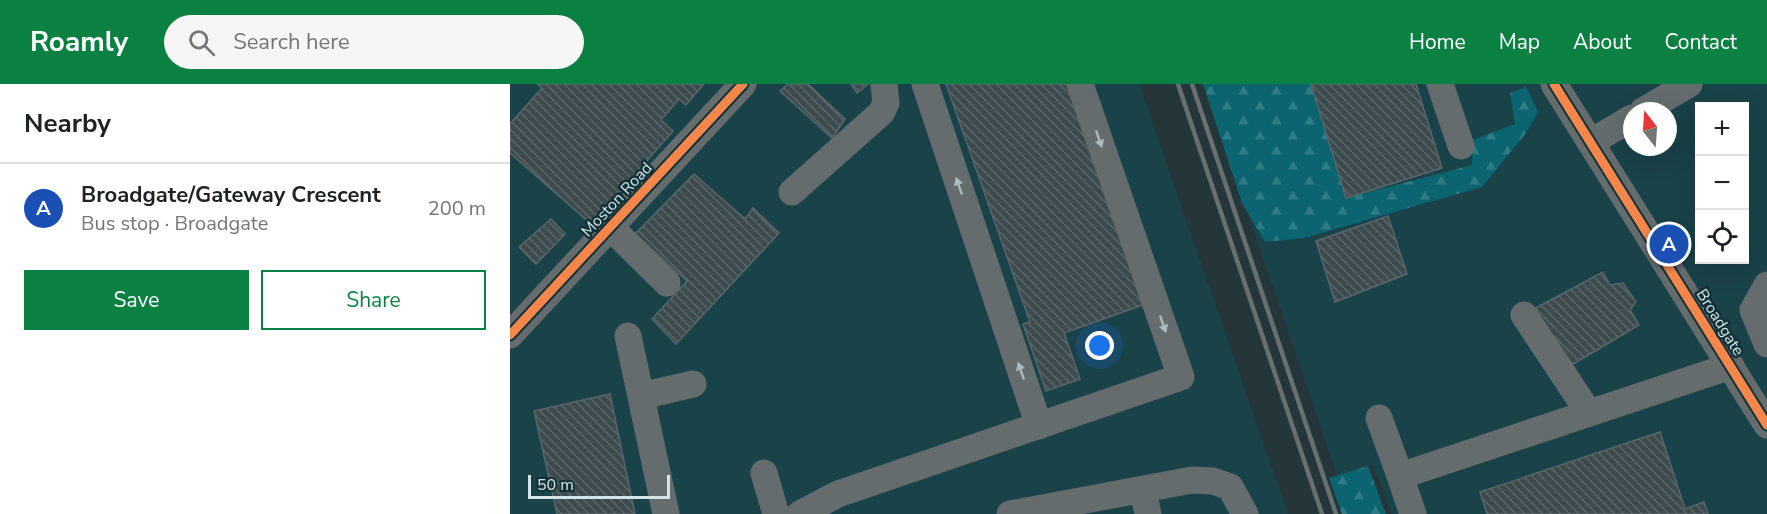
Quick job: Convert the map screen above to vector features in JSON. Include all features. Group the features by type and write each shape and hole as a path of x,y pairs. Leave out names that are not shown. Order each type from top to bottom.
{"street":[{"name":"Moston Road","path":"510,335 743,84"},
{"path":"792,192 881,113 886,103 884,84"},
{"path":"925,84 1040,426"},
{"path":"800,514 838,494 1181,377 1080,84"},
{"path":"1440,84 1461,146"},
{"name":"Broadgate","path":"1554,84 1767,424"},
{"path":"1658,102 1689,84"},
{"path":"1592,142 1623,123"},
{"path":"610,227 668,283"},
{"path":"1767,285 1753,310 1767,344"},
{"path":"1524,315 1589,413"},
{"path":"628,336 666,514"},
{"path":"1400,476 1731,366"},
{"path":"641,396 693,384"},
{"path":"1379,418 1413,514"},
{"path":"764,473 776,514"},
{"path":"1010,514 1146,502 1192,480 1213,481 1230,487 1245,514"}],"shaded area":[{"path":"510,84 1139,84 1288,514 510,514"},
{"path":"1204,84 1767,84 1767,514 1392,514 1373,465 1337,476"}],"green space":[{"path":"1203,84 1311,84 1346,198 1472,165 1473,140 1515,124 1510,93 1526,87 1538,112 1526,133 1482,187 1304,238 1265,242 1242,203"},
{"path":"1368,466 1386,514 1342,514 1329,478"}],"building":[{"path":"537,84 704,84 686,105 679,99 661,120 673,131 591,224 510,153 510,124 542,88"},
{"path":"788,84 808,84 845,119 832,138 780,91"},
{"path":"851,84 868,84 857,93"},
{"path":"946,84 1075,84 1151,302 1064,333 1080,379 1046,391 1023,324 1030,322"},
{"path":"1311,84 1416,84 1442,168 1346,198"},
{"path":"694,174 745,219 753,208 779,233 676,344 652,319 687,281 635,234"},
{"path":"1388,216 1407,274 1335,302 1316,241"},
{"path":"551,219 565,234 536,264 519,247"},
{"path":"1603,272 1610,285 1623,283 1636,302 1630,310 1639,325 1570,366 1532,310"},
{"path":"610,394 635,514 557,514 534,411"},
{"path":"1660,432 1685,509 1704,502 1708,514 1487,514 1480,492"}],"railway":[{"path":"1178,84 1322,514"},
{"path":"1192,84 1336,514"}],"cycle path":[{"path":"510,335 743,84"},
{"path":"1554,84 1767,425"}],"place":[{"name":"Broadgate/Gateway Crescent","path":"1669,244"}]}
